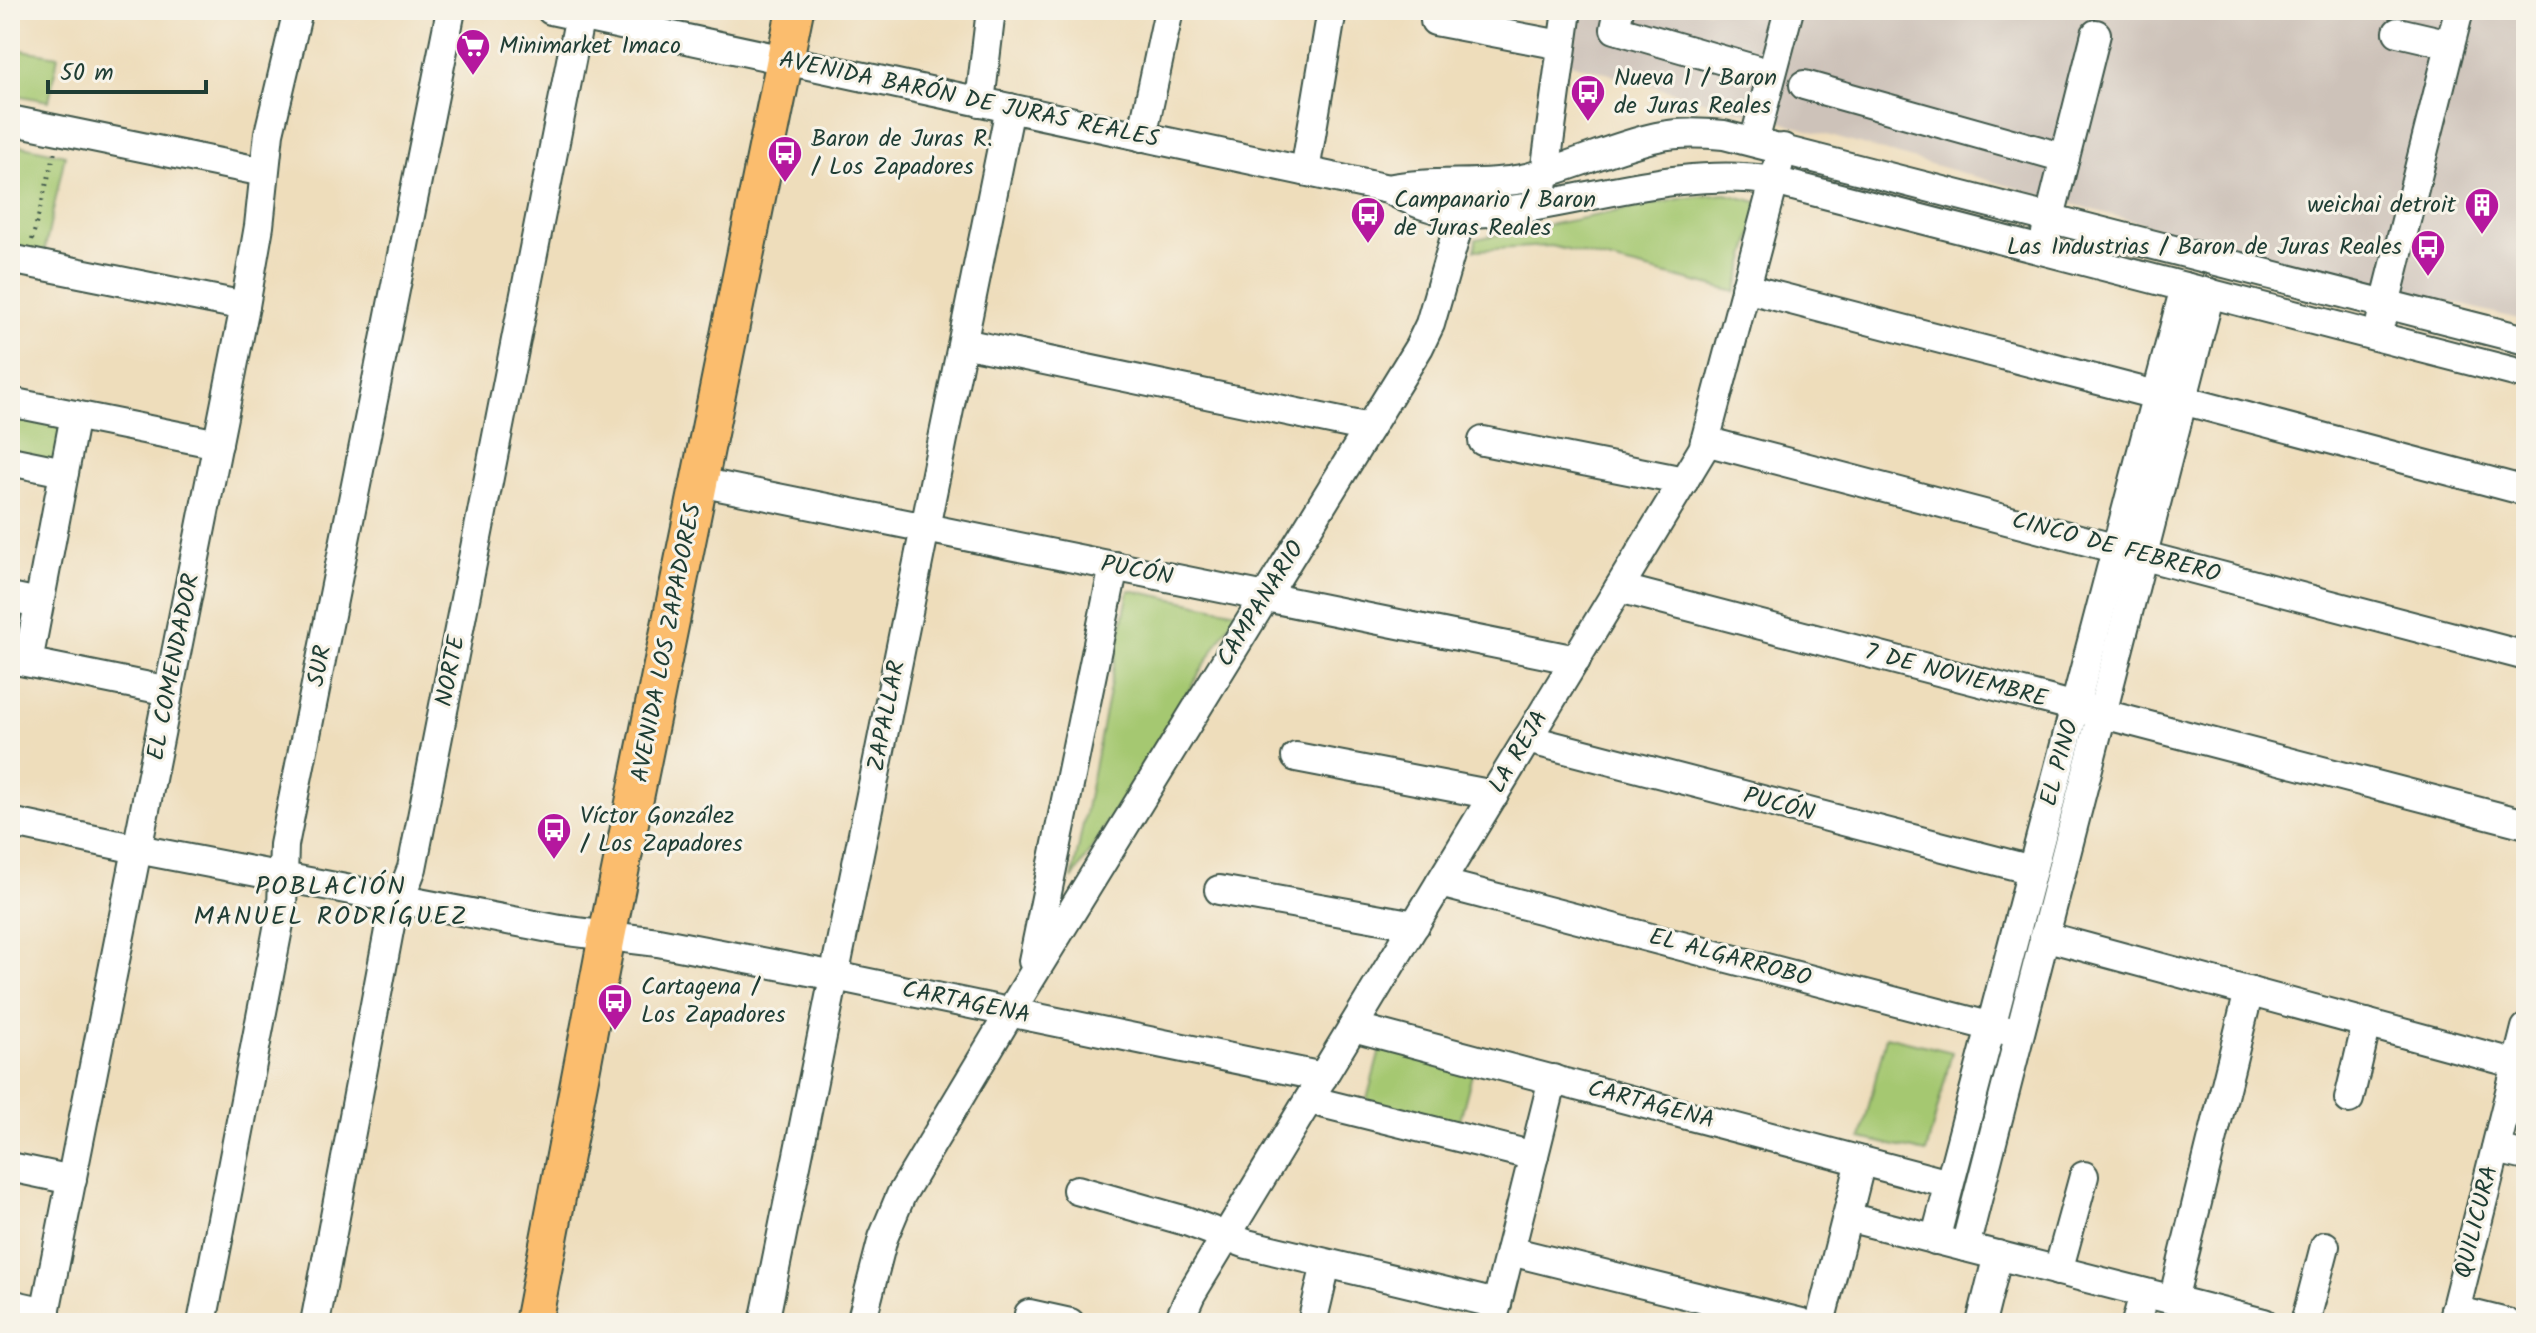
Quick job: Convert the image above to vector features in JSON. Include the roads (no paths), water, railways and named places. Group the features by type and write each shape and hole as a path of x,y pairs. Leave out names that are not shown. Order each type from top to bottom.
{"main road":[{"name":"AVENIDA LOS ZAPADORES","path":"533,1323 607,936 795,10"}],"street":[{"name":"EL COMENDADOR","path":"44,1317 245,306 279,87 298,10"},
{"name":"SUR","path":"202,1323 282,908 284,845 451,10"},
{"name":"AVENIDA BARÓN DE JURAS REALES","path":"551,10 581,13 785,60 1388,189 1426,208 1487,213 1695,177 1749,177 1774,181 2526,375"},
{"path":"980,102 991,10"},
{"path":"1142,137 1169,10"},
{"path":"1305,171 1332,10"},
{"path":"1540,206 1567,10"},
{"path":"1619,10 1615,29 1771,74"},
{"path":"1754,142 1789,10"},
{"path":"2376,336 2459,10"},
{"name":"NORTE","path":"315,1323 390,925 412,868 581,13"},
{"path":"1435,21 1561,45"},
{"path":"2398,32 2450,44"},
{"path":"2042,250 2096,34"},
{"path":"1804,85 2065,158"},
{"name":"ZAPALLAR","path":"764,1323 1010,108"},
{"path":"10,120 264,172"},
{"name":"AVENIDA BARÓN DE JURAS REALES","path":"1388,189 1425,183 1494,182 1545,173 1658,136 1691,132 1783,148 2526,340"},
{"name":"LA REJA","path":"1178,1323 1191,1294 1684,481 1705,441 1783,148"},
{"name":"CAMPANARIO","path":"861,1323 883,1238 895,1207 1029,981 1425,336 1462,213"},
{"path":"18,260 245,306"},
{"path":"1745,288 2526,491"},
{"name":"EL PINO","path":"1965,1247 2044,936 2088,710 2197,290"},
{"path":"963,343 1369,428"},
{"path":"10,402 218,444"},
{"path":"75,415 39,603 19,660 169,691"},
{"path":"1483,441 1684,481"},
{"name":"CINCO DE FEBRERO","path":"1705,441 2526,656"},
{"path":"10,461 64,472"},
{"name":"PUCÓN","path":"699,482 1576,660"},
{"name":"CAMPANARIO","path":"1029,981 1114,566"},
{"name":"7 DE NOVIEMBRE","path":"1619,588 2526,824"},
{"path":"10,597 39,603"},
{"name":"EL PINO","path":"1935,1240 2032,870 2088,710"},
{"name":"PUCÓN","path":"1527,739 2032,870"},
{"path":"1296,757 1494,795"},
{"name":"CARTAGENA","path":"10,822 400,899 607,936 658,942 1012,1013 1316,1088 1534,1156"},
{"name":"EL ALGARROBO","path":"1440,883 2019,1034"},
{"path":"1219,890 1415,925"},
{"path":"2044,936 2517,1064"},
{"path":"2173,1300 2249,991"},
{"path":"2349,1099 2367,1023"},
{"name":"CARTAGENA","path":"1353,1027 1949,1184"},
{"name":"QUILICURA","path":"2454,1317 2526,1028"},
{"path":"1077,1190 1186,1221 1247,1244 1494,1314 1553,1079"},
{"path":"2496,1149 2526,1156"},
{"path":"1820,1323 1861,1161"},
{"path":"10,1167 72,1180"},
{"path":"2058,1271 2084,1176"},
{"path":"1847,1217 2264,1323"},
{"path":"2305,1323 2325,1246"},
{"path":"1510,1251 1802,1323"},
{"path":"1981,1323 1998,1255"},
{"path":"1312,1323 1326,1264"},
{"path":"2136,1323 2144,1293"},
{"path":"10,1304 44,1317"},
{"path":"1029,1314 1070,1323"},
{"path":"2454,1317 2507,1323"}],"place":[{"name":"Minimarket Imaco","path":"473,77"},
{"name":"Nueva 1 / Baron de Juras Reales","path":"1588,123"},
{"name":"Baron de Juras R. / Los Zapadores","path":"785,184"},
{"name":"weichai detroit","path":"2482,236"},
{"name":"Campanario / Baron de Juras Reales","path":"1368,245"},
{"name":"Las Industrias / Baron de Juras Reales","path":"2428,278"},
{"name":"Víctor González / Los Zapadores","path":"554,861"},
{"name":"Cartagena / Los Zapadores","path":"615,1032"}],"district":[{"name":"POBLACIÓN MANUEL RODRÍGUEZ","path":"331,902"}]}
